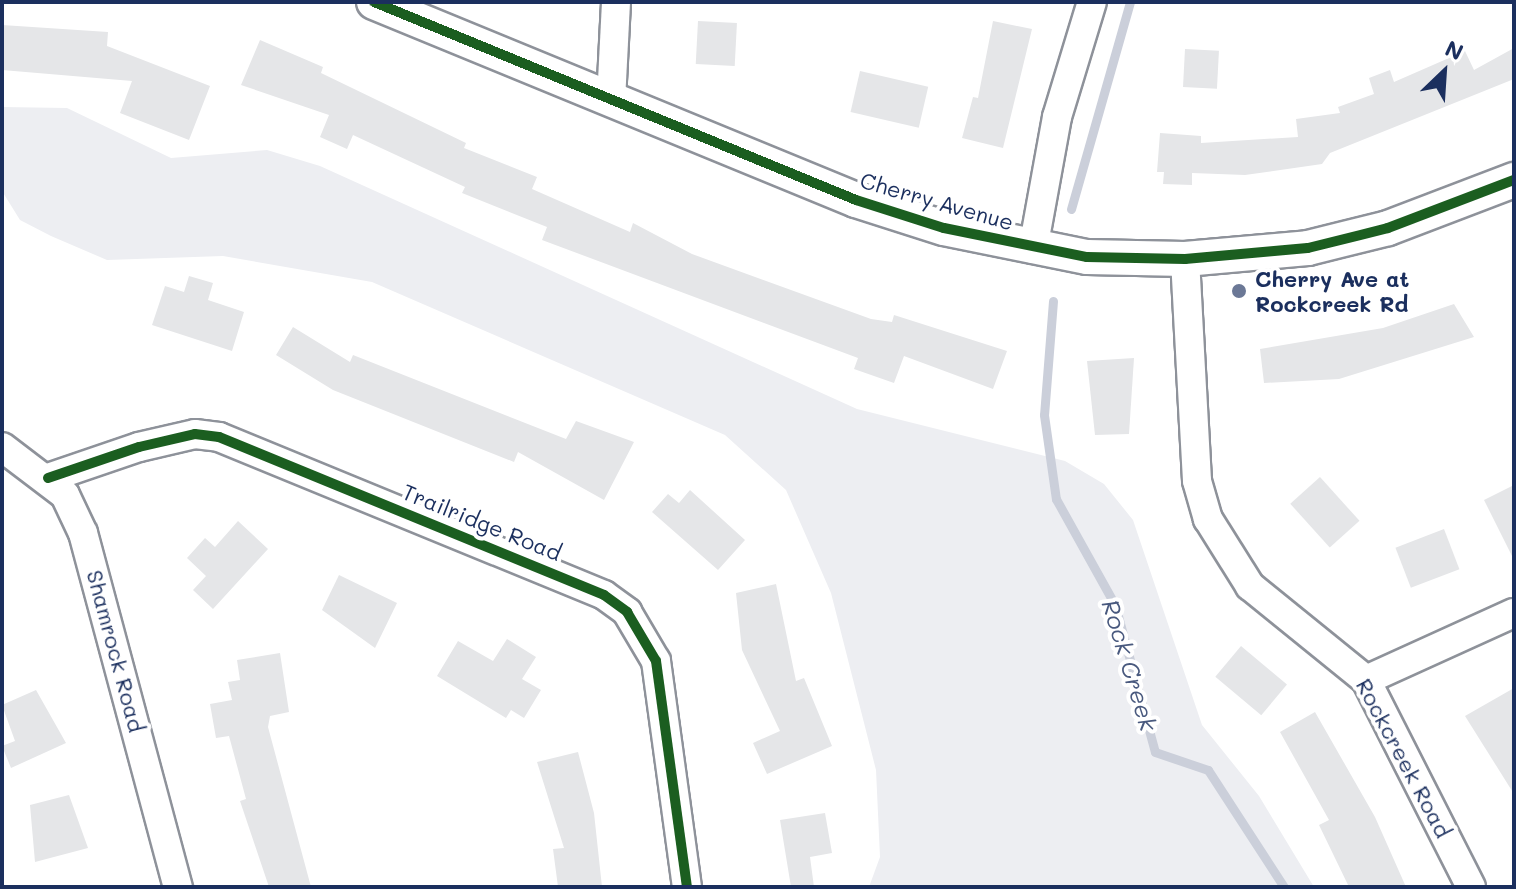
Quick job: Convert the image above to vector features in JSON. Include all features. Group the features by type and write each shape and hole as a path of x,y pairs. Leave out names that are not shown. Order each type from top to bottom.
{"street":[{"name":"Cherry Avenue","path":"374,2 856,200 1033,249 1185,259 1322,244 1514,180"},
{"path":"611,101 616,2"},
{"path":"1033,249 1057,117 1092,2"},
{"name":"Rockcreek Road","path":"1185,259 1197,481 1208,519 1250,586 1366,680 1471,887"},
{"name":"Trailridge Road","path":"48,478 139,447 195,434 219,437 604,595 627,612 656,661 687,887"},
{"name":"Shamrock Road","path":"2,447 48,478 65,495 90,553 178,887"},
{"path":"1366,680 1514,613"}],"shaded area":[{"path":"2,107 67,108 171,158 267,150 320,166 857,409 1065,461 1104,484 1133,520 1202,725 1259,796 1314,887 869,887 880,857 876,770 831,593 786,490 725,435 372,282 223,256 107,260 51,236 20,220 2,191"}],"building":[{"path":"698,21 737,23 735,66 696,64"},
{"path":"993,21 1032,29 1003,148 962,138 973,97 978,98"},
{"path":"2,25 108,32 107,46 210,86 189,140 120,113 132,81 2,70"},
{"path":"260,40 323,67 321,73 466,143 464,148 537,177 532,189 630,232 633,223 692,254 871,319 892,322 894,315 1007,351 993,389 904,356 894,383 854,369 858,358 542,240 547,227 462,193 465,187 353,135 347,149 320,137 329,115 241,85"},
{"path":"1514,48 1514,79 1330,153 1322,164 1245,175 1192,173 1192,185 1163,184 1164,172 1157,172 1160,133 1201,136 1201,143 1298,137 1296,119 1340,113 1338,107 1374,94 1369,78 1390,70 1394,82 1465,51 1474,70"},
{"path":"1185,49 1219,51 1217,89 1183,87"},
{"path":"860,71 928,87 919,128 851,112"},
{"path":"189,276 213,283 208,300 244,312 232,351 152,325 165,286 184,292"},
{"path":"1454,304 1474,337 1339,379 1264,383 1260,349 1383,328"},
{"path":"293,327 350,362 353,355 566,439 576,421 634,442 604,500 518,452 514,462 333,390 276,355"},
{"path":"1134,358 1129,434 1095,435 1087,361"},
{"path":"1320,477 1359,521 1330,548 1290,504"},
{"path":"1514,485 1514,560 1484,500"},
{"path":"690,490 745,540 718,570 652,512 668,494 679,503"},
{"path":"238,521 268,549 213,609 193,590 206,576 187,558 205,538 215,547"},
{"path":"1444,529 1459,569 1411,588 1395,548"},
{"path":"339,575 397,603 375,648 322,610"},
{"path":"776,584 796,681 804,678 832,746 767,774 753,743 780,731 742,650 736,593"},
{"path":"507,639 536,657 522,679 541,690 524,718 511,710 506,718 437,676 458,641 493,661"},
{"path":"1241,646 1287,685 1261,715 1215,677"},
{"path":"280,653 289,712 270,716 268,727 311,887 269,887 240,801 246,799 229,736 216,738 210,704 232,700 228,682 240,680 237,660"},
{"path":"1514,688 1514,794 1465,716"},
{"path":"36,690 66,743 11,768 2,746 15,741 2,705"},
{"path":"1315,712 1375,817 1406,887 1349,887 1319,825 1329,820 1280,732"},
{"path":"578,752 594,813 602,887 558,887 553,849 564,848 537,762"},
{"path":"69,795 88,848 35,862 30,805"},
{"path":"825,813 832,853 810,857 814,887 791,887 780,820"}],"waterway":[{"name":"Rock Creek","path":"1071,209 1130,2"},
{"name":"Rock Creek","path":"1053,301 1044,415 1056,499 1115,605 1155,752 1208,770 1284,887"}],"cycle path":[{"path":"374,2 856,200 944,228 1087,257 1185,259 1308,248 1388,228 1514,180"},
{"path":"48,478 139,447 195,434 219,437 604,595 627,612 656,661 687,887"}],"place":[{"name":"Cherry Ave at Rockcreek Rd","path":"1239,291"}]}
